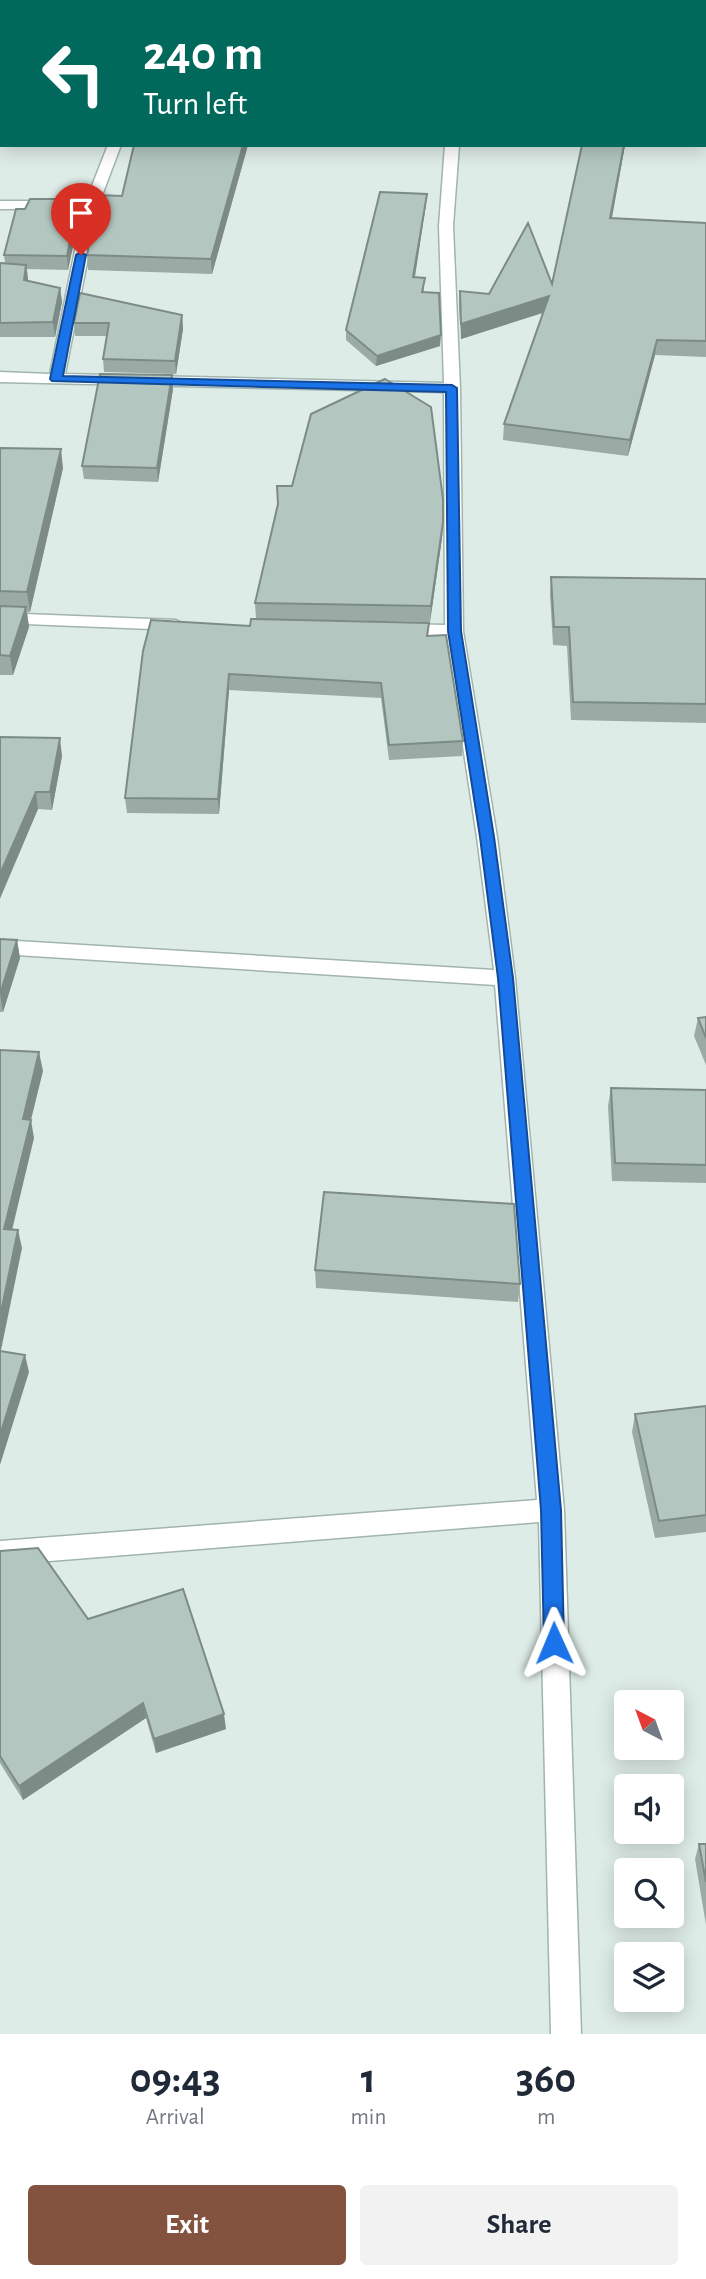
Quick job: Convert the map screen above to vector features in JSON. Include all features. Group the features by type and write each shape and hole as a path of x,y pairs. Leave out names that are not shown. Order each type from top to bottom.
{"street":[{"path":"56,379 78,205 114,147"},
{"path":"452,147 446,226 452,388 454,631 487,837 505,978 551,1510 566,2034"},
{"path":"0,205 78,205"},
{"path":"0,377 452,388"},
{"path":"0,618 189,625"},
{"path":"384,629 454,631"},
{"path":"0,947 505,978"},
{"path":"0,1553 551,1510"}],"building":[{"path":"134,147 242,147 211,259 87,255 99,195 122,196"},
{"path":"582,147 624,147 610,218 706,223 706,341 657,340 630,440 504,424 549,296 461,324 460,291 489,294 528,223 552,284"},
{"path":"380,192 427,194 413,277 425,278 422,292 439,293 441,335 377,356 346,330"},
{"path":"30,199 78,199 67,256 4,255 16,209 25,209"},
{"path":"0,263 26,265 24,280 60,288 53,322 0,323"},
{"path":"80,293 182,315 175,361 103,359 109,323 74,323"},
{"path":"100,374 172,375 157,468 82,466"},
{"path":"385,379 431,407 443,499 443,522 431,606 255,603 278,504 277,486 292,486 311,414"},
{"path":"0,448 61,449 27,592 0,591"},
{"path":"551,577 706,579 706,704 573,702 569,627 554,627"},
{"path":"0,606 26,607 10,656 0,655"},
{"path":"251,619 429,623 427,636 446,635 463,741 389,745 381,683 229,674 218,799 125,798 143,651 151,620 250,626"},
{"path":"0,737 60,738 50,792 36,792 0,874"},
{"path":"0,939 17,940 0,994"},
{"path":"706,1017 706,1038 698,1018"},
{"path":"0,1050 39,1052 23,1119 31,1120 4,1229 18,1230 0,1317"},
{"path":"611,1088 706,1090 706,1165 615,1163"},
{"path":"324,1192 514,1204 520,1284 315,1270"},
{"path":"0,1351 25,1355 0,1435"},
{"path":"706,1406 706,1515 659,1521 635,1414"},
{"path":"38,1548 88,1619 183,1589 224,1714 154,1739 143,1703 19,1786 0,1756 0,1551"},
{"path":"699,1844 706,1844 706,1882"}],"route":[{"path":"81,255 56,379 452,388 454,631 487,837 505,978 551,1510 554,1643"}]}
